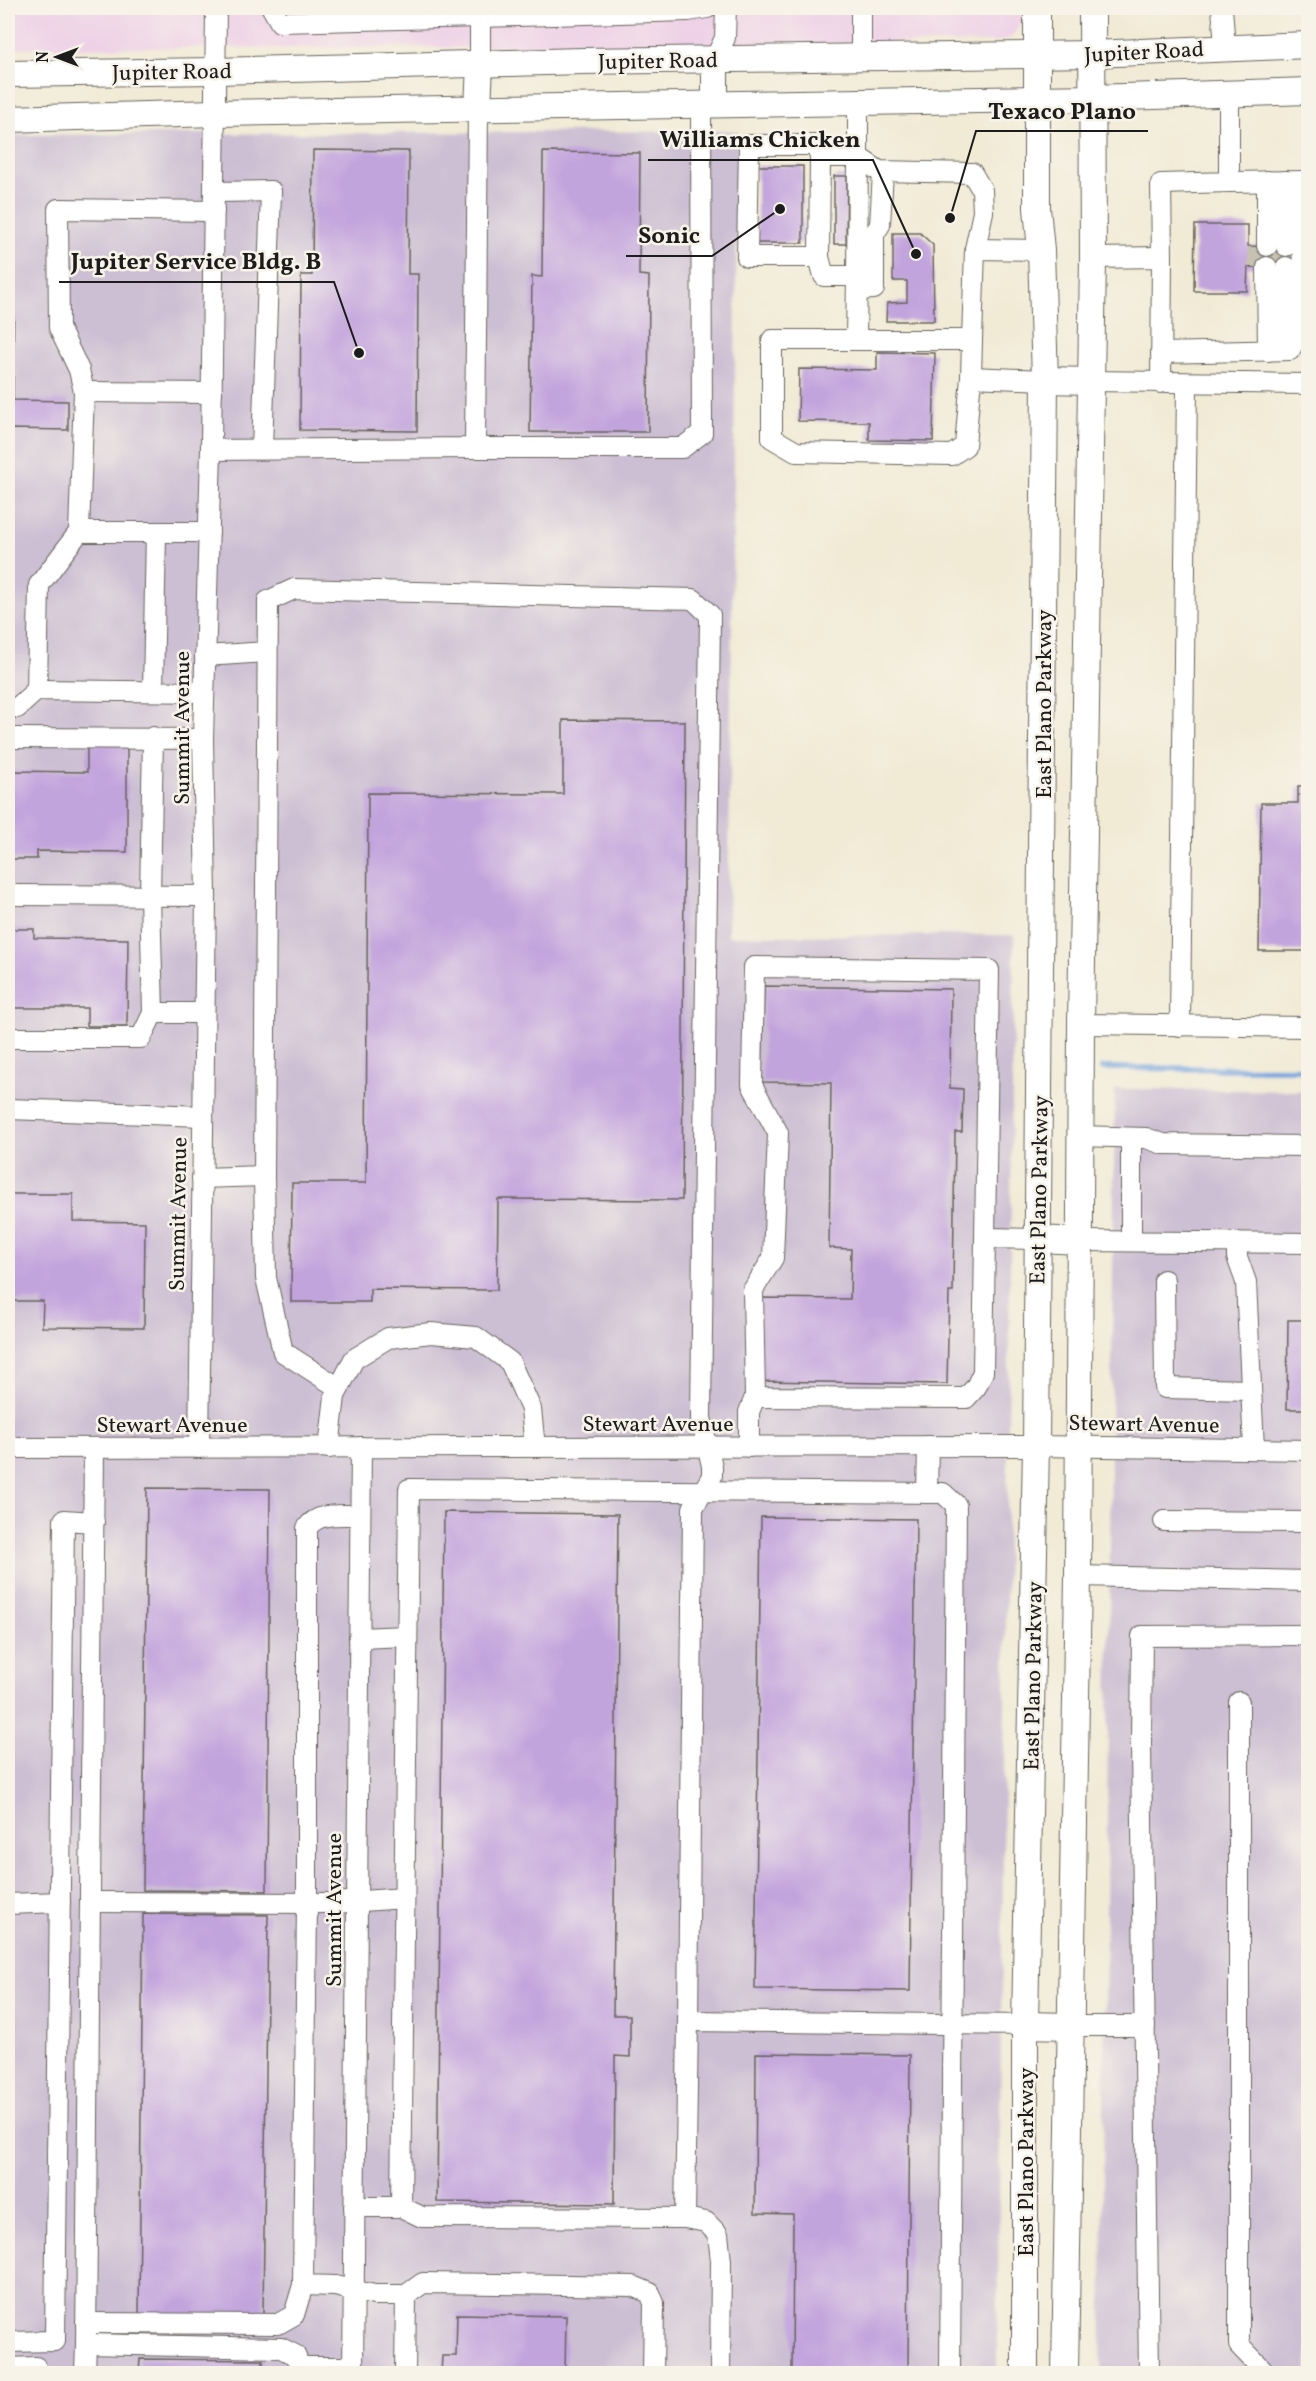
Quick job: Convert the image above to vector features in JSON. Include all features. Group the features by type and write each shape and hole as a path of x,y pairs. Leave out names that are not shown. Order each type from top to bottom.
{"main road":[{"name":"East Plano Parkway","path":"1025,2373 1025,2025 1036,1446 1045,380 1041,250 1037,208 1037,8"},
{"name":"East Plano Parkway","path":"1065,2373 1078,1576 1081,1024 1093,258 1092,8"},
{"name":"Jupiter Road","path":"8,74 715,59 1092,54 1308,45"},
{"path":"708,104 715,59"},
{"path":"478,108 480,64"},
{"name":"Jupiter Road","path":"8,119 215,113 1092,98 1308,91"},
{"path":"1045,380 1091,381"},
{"path":"1041,1023 1081,1024"},
{"path":"1039,1136 1080,1136"},
{"path":"1037,1239 1080,1241"},
{"path":"1025,2025 1072,2026"}],"street":[{"name":"Summit Avenue","path":"199,1448 206,896 203,739 211,450 216,8"},
{"path":"272,8 280,22 480,18 707,8"},
{"path":"715,59 725,38 726,8"},
{"path":"861,8 861,58"},
{"path":"1222,8 1225,47"},
{"path":"480,18 480,64"},
{"path":"1228,93 1229,182"},
{"path":"856,340 858,102"},
{"path":"211,450 682,448 702,433 708,104"},
{"path":"476,448 478,108"},
{"path":"819,257 747,257 748,145 816,145 820,157 819,257 824,276 874,289 874,234 880,225 883,172"},
{"path":"820,157 858,157 883,172 972,173 982,189 982,212 972,274 972,340 971,377 965,446 952,455 796,452 772,438 772,340 972,340"},
{"path":"1161,383 1161,184 1283,181"},
{"path":"1283,181 1272,246 1283,181"},
{"path":"1161,353 1290,350 1303,325 1283,181"},
{"path":"37,690 39,585 79,532 84,392 79,370 59,328 58,209 214,202 271,191 262,449"},
{"path":"975,249 1041,250"},
{"path":"1093,258 1162,257"},
{"path":"1272,351 1272,267 1272,351"},
{"path":"971,377 1045,380"},
{"path":"1091,381 1308,384"},
{"path":"1180,1026 1187,384"},
{"path":"84,392 212,393"},
{"path":"79,532 209,532"},
{"path":"153,691 156,532"},
{"path":"339,1388 283,1352 266,1278 264,1176 268,602 294,589 693,599 710,615 701,1418 712,1466 712,1476 693,1508 685,2217"},
{"path":"205,656 267,651"},
{"path":"8,708 17,708 37,690 204,692"},
{"path":"8,1038 141,1038 153,1013 150,896 153,737"},
{"path":"8,738 203,739"},
{"path":"8,895 206,896"},
{"path":"748,1447 749,1412 754,1396 753,1290 773,1258 778,1133 752,1085 754,967 988,970 983,1372 975,1388 966,1398 754,1396"},
{"path":"153,1013 204,1013"},
{"path":"1081,1024 1308,1027"},
{"path":"8,1109 203,1116"},
{"path":"1080,1136 1146,1138 1164,1144 1308,1146"},
{"path":"1131,1138 1131,1241"},
{"path":"202,1179 264,1176"},
{"path":"986,1238 1037,1239"},
{"path":"1080,1241 1308,1243"},
{"path":"1236,1242 1237,1257 1246,1282 1254,1449"},
{"path":"1164,1280 1165,1389 1251,1390"},
{"path":"329,1448 335,1396 354,1359 388,1338 431,1333 476,1337 510,1362 531,1408 536,1447"},
{"path":"927,1493 928,1446"},
{"name":"Stewart Avenue","path":"8,1448 1036,1446 1308,1450"},
{"name":"Summit Avenue","path":"353,2370 361,1447"},
{"path":"85,2373 94,1448"},
{"path":"400,2207 409,1489 944,1493 956,1505 950,2373"},
{"path":"86,2324 278,2324 294,2315 303,2285 307,1902 307,1528 312,1521 322,1516 360,1515"},
{"path":"8,2342 55,2341 64,1520 94,1522"},
{"path":"1164,1521 1308,1522"},
{"path":"1078,1576 1308,1581"},
{"path":"1149,2373 1141,1743 1142,1636 1308,1635"},
{"path":"359,1638 407,1636"},
{"path":"1239,1702 1239,2345 1267,2373"},
{"path":"90,1902 335,1903 404,1898"},
{"path":"8,1904 60,1902"},
{"path":"688,2021 1025,2025"},
{"path":"1072,2026 1145,2026"},
{"path":"354,2207 400,2207 422,2217 685,2217 706,2222 718,2234 721,2261 720,2373"},
{"path":"303,2285 335,2286 374,2295 406,2295 423,2283 633,2286 650,2293 654,2303 654,2373"},
{"path":"405,2373 406,2295"},
{"path":"86,2344 281,2348 296,2355 300,2370 353,2370"},
{"path":"8,2368 36,2367 36,2373"}],"shaded area":[{"path":"8,8 1022,8 1022,20 1013,36 998,42 692,47 8,48"},
{"path":"738,131 728,936 1014,935 997,2373 8,2373 8,135"},
{"path":"1115,1089 1308,1091 1308,2373 1101,2374"}],"building":[{"path":"313,150 409,151 408,274 418,274 417,431 300,430 301,275 312,275"},
{"path":"543,152 640,153 639,275 649,276 648,432 530,432 532,276 542,277"},
{"path":"757,166 803,166 803,243 757,243"},
{"path":"834,176 847,176 846,244 834,244"},
{"path":"1195,225 1248,225 1248,246 1296,247 1295,268 1248,267 1247,291 1194,291"},
{"path":"893,233 920,233 933,245 934,321 886,321 887,303 907,302 907,281 893,281"},
{"path":"8,251 14,251 13,400 68,401 68,430 11,429 10,547 8,547"},
{"path":"877,352 935,353 933,441 869,440 869,422 798,421 799,369 877,370"},
{"path":"563,720 685,721 682,1200 498,1199 497,1290 370,1289 370,1302 291,1302 292,1183 366,1183 368,793 563,794"},
{"path":"87,744 127,744 127,852 37,851 37,859 8,859 8,771 87,772"},
{"path":"1298,786 1308,786 1308,951 1259,951 1261,803 1298,803"},
{"path":"8,929 34,929 34,938 128,939 127,1026 87,1026 87,1008 8,1008"},
{"path":"764,986 951,989 950,1088 963,1089 962,1132 955,1132 953,1292 949,1292 947,1384 759,1381 760,1298 850,1299 851,1249 829,1248 831,1083 762,1082"},
{"path":"8,1194 73,1194 73,1221 145,1222 144,1328 42,1327 43,1301 8,1301"},
{"path":"1288,1320 1308,1320 1308,1409 1287,1409"},
{"path":"147,1488 270,1489 267,1891 143,1890"},
{"path":"444,1512 618,1514 613,2015 630,2015 630,2057 615,2056 614,2204 437,2202"},
{"path":"761,1517 916,1519 910,1991 755,1989"},
{"path":"143,1914 268,1915 263,2316 139,2315"},
{"path":"756,2053 910,2055 908,2374 792,2374 793,2214 755,2213"},
{"path":"457,2314 566,2316 565,2374 441,2374 442,2356 456,2356"},
{"path":"140,2359 263,2360 263,2374 139,2374"}],"waterway":[{"path":"1102,1068 1308,1069"}],"tunnel":[{"path":"1258,246 1258,267"},
{"path":"1277,246 1278,267"}],"place":[{"name":"Sonic","path":"780,209"},
{"name":"Texaco Plano","path":"950,218"},
{"name":"Williams Chicken","path":"916,254"},
{"name":"Jupiter Service Bldg. B","path":"359,353"}]}
